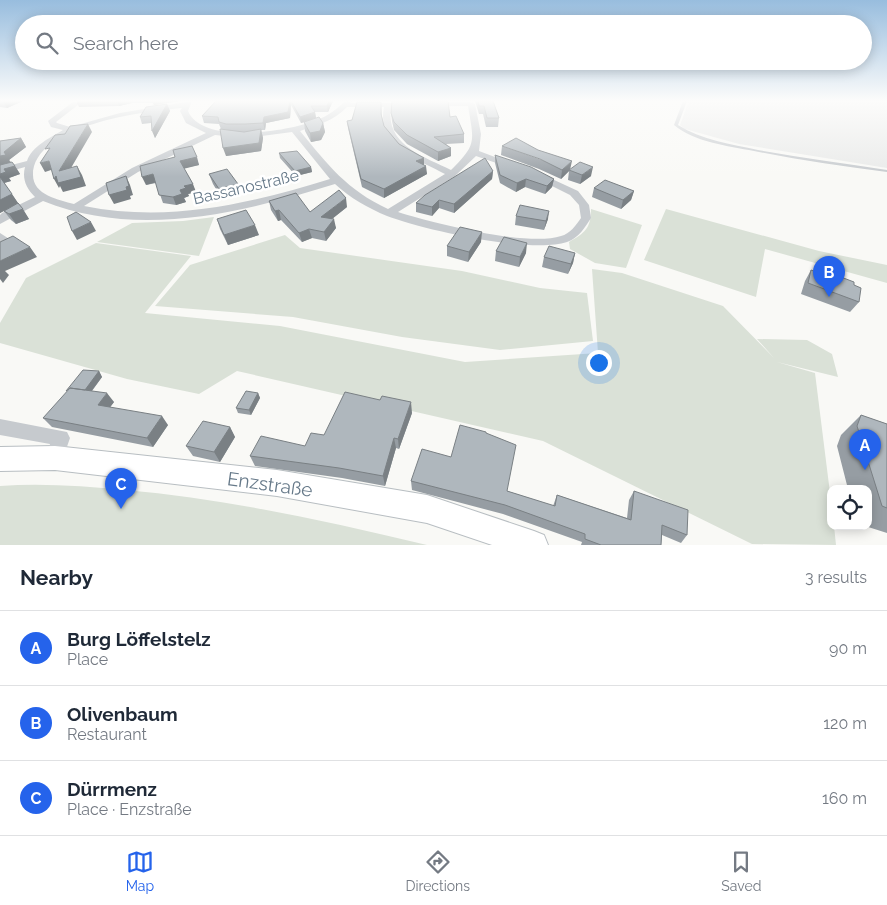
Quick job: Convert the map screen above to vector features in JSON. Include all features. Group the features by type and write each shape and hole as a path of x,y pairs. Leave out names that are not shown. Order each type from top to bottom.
{"main road":[{"name":"Enzstraße","path":"0,459 55,458 277,483 427,509 534,545"}],"street":[{"path":"59,126 70,130"},
{"path":"0,221 6,214 43,197 32,187 28,175 30,163 40,149 70,130 81,126"},
{"path":"198,126 238,134 260,134 295,130 305,126"},
{"path":"387,126 392,140 420,158 452,174"},
{"path":"389,213 452,174 474,152 477,134 475,126"},
{"path":"295,130 337,180 352,194 389,213 410,220 483,234 541,242 563,240 578,230 586,218 584,205 574,193 524,170 474,152"},
{"path":"76,207 135,170 216,131"},
{"path":"0,171 30,163"},
{"name":"Bassanostraße","path":"43,197 76,207 145,218 188,216 246,206 337,180"},
{"path":"0,236 11,244"},
{"path":"0,427 61,438 55,458"}],"lane":[{"path":"677,126 687,133 732,146 887,171"}],"shaded area":[{"path":"682,126 887,126 887,168 739,144 685,129"},
{"path":"591,209 642,225 626,268 595,263 570,249 569,242 586,229 590,221"},
{"path":"666,209 819,251 887,265 887,283 765,249 756,297 644,260"},
{"path":"214,217 199,256 97,242 132,223 183,221"},
{"path":"285,235 300,248 462,271 540,288 587,293 593,341 500,350 402,337 293,317 155,306 190,265"},
{"path":"96,243 191,256 145,313 280,326 465,362 598,353 592,269 622,273 723,306 774,358 757,339 807,340 832,354 838,377 777,362 815,373 829,485 827,485 827,530 834,530 836,545 752,544 543,441 237,371 199,394 127,379 0,343 0,323 26,278"},
{"path":"0,486 78,486 201,499 314,519 427,545 0,545"}],"building":[{"path":"70,126 86,126 59,171 77,166 81,177 58,183 56,176 54,179 49,161 40,163 50,148 45,149 55,135 65,134"},
{"path":"306,126 322,126 320,131 310,133"},
{"path":"348,126 384,126 399,144 424,158 416,161 426,166 384,189 361,179"},
{"path":"398,126 461,126 464,134 434,137 451,148 438,152 407,135"},
{"path":"220,129 244,132 261,129 259,143 223,148"},
{"path":"21,138 4,152 6,155 0,156 0,141"},
{"path":"516,138 538,150 572,161 562,170 540,159 502,146"},
{"path":"192,146 197,157 180,161 193,184 184,186 186,188 180,190 182,194 173,197 159,195 153,174 142,177 140,166 175,157 173,150"},
{"path":"297,151 311,167 295,171 279,153"},
{"path":"495,155 531,167 554,179 547,186 526,179 517,183 500,175"},
{"path":"485,158 493,171 454,204 439,200 432,207 416,203 425,195"},
{"path":"12,162 15,166 4,169 6,172 0,174 0,165"},
{"path":"580,162 593,167 582,175 569,170"},
{"path":"227,169 238,184 219,189 209,174"},
{"path":"126,176 129,186 126,187 127,190 109,195 106,183"},
{"path":"0,177 12,194 0,200"},
{"path":"605,180 634,191 623,200 594,188"},
{"path":"339,190 346,198 321,217 334,219 324,232 309,229 299,233 279,210 275,211 269,201 296,193 310,212"},
{"path":"18,203 23,209 9,214 4,211"},
{"path":"520,205 549,211 546,221 516,216"},
{"path":"246,210 255,225 224,235 217,219"},
{"path":"76,212 91,222 72,231 67,217"},
{"path":"460,227 482,232 469,252 447,246"},
{"path":"13,236 30,247 0,261 0,242"},
{"path":"504,237 527,243 520,257 496,251"},
{"path":"549,246 575,253 571,264 544,257"},
{"path":"811,270 832,278 833,274 854,282 854,285 861,288 859,302 808,283"},
{"path":"83,370 99,371 85,390 70,388 66,391"},
{"path":"70,388 107,393 98,405 162,416 147,438 43,418"},
{"path":"246,391 258,393 249,410 236,408"},
{"path":"345,392 380,400 382,396 411,402 398,439 394,438 383,476 250,456 261,436 305,446 311,433 324,435"},
{"path":"861,415 887,424 887,508 882,506 857,426"},
{"path":"203,421 230,427 214,452 186,446"},
{"path":"460,425 486,432 516,445 507,491 555,506 557,495 631,520 634,491 688,510 687,535 662,525 661,545 601,545 585,539 585,534 505,505 411,481 422,449 451,457"}],"place":[{"name":"Olivenbaum","path":"829,297"},
{"name":"Burg Löffelstelz","path":"865,470"},
{"name":"Dürrmenz","path":"121,509"}]}
